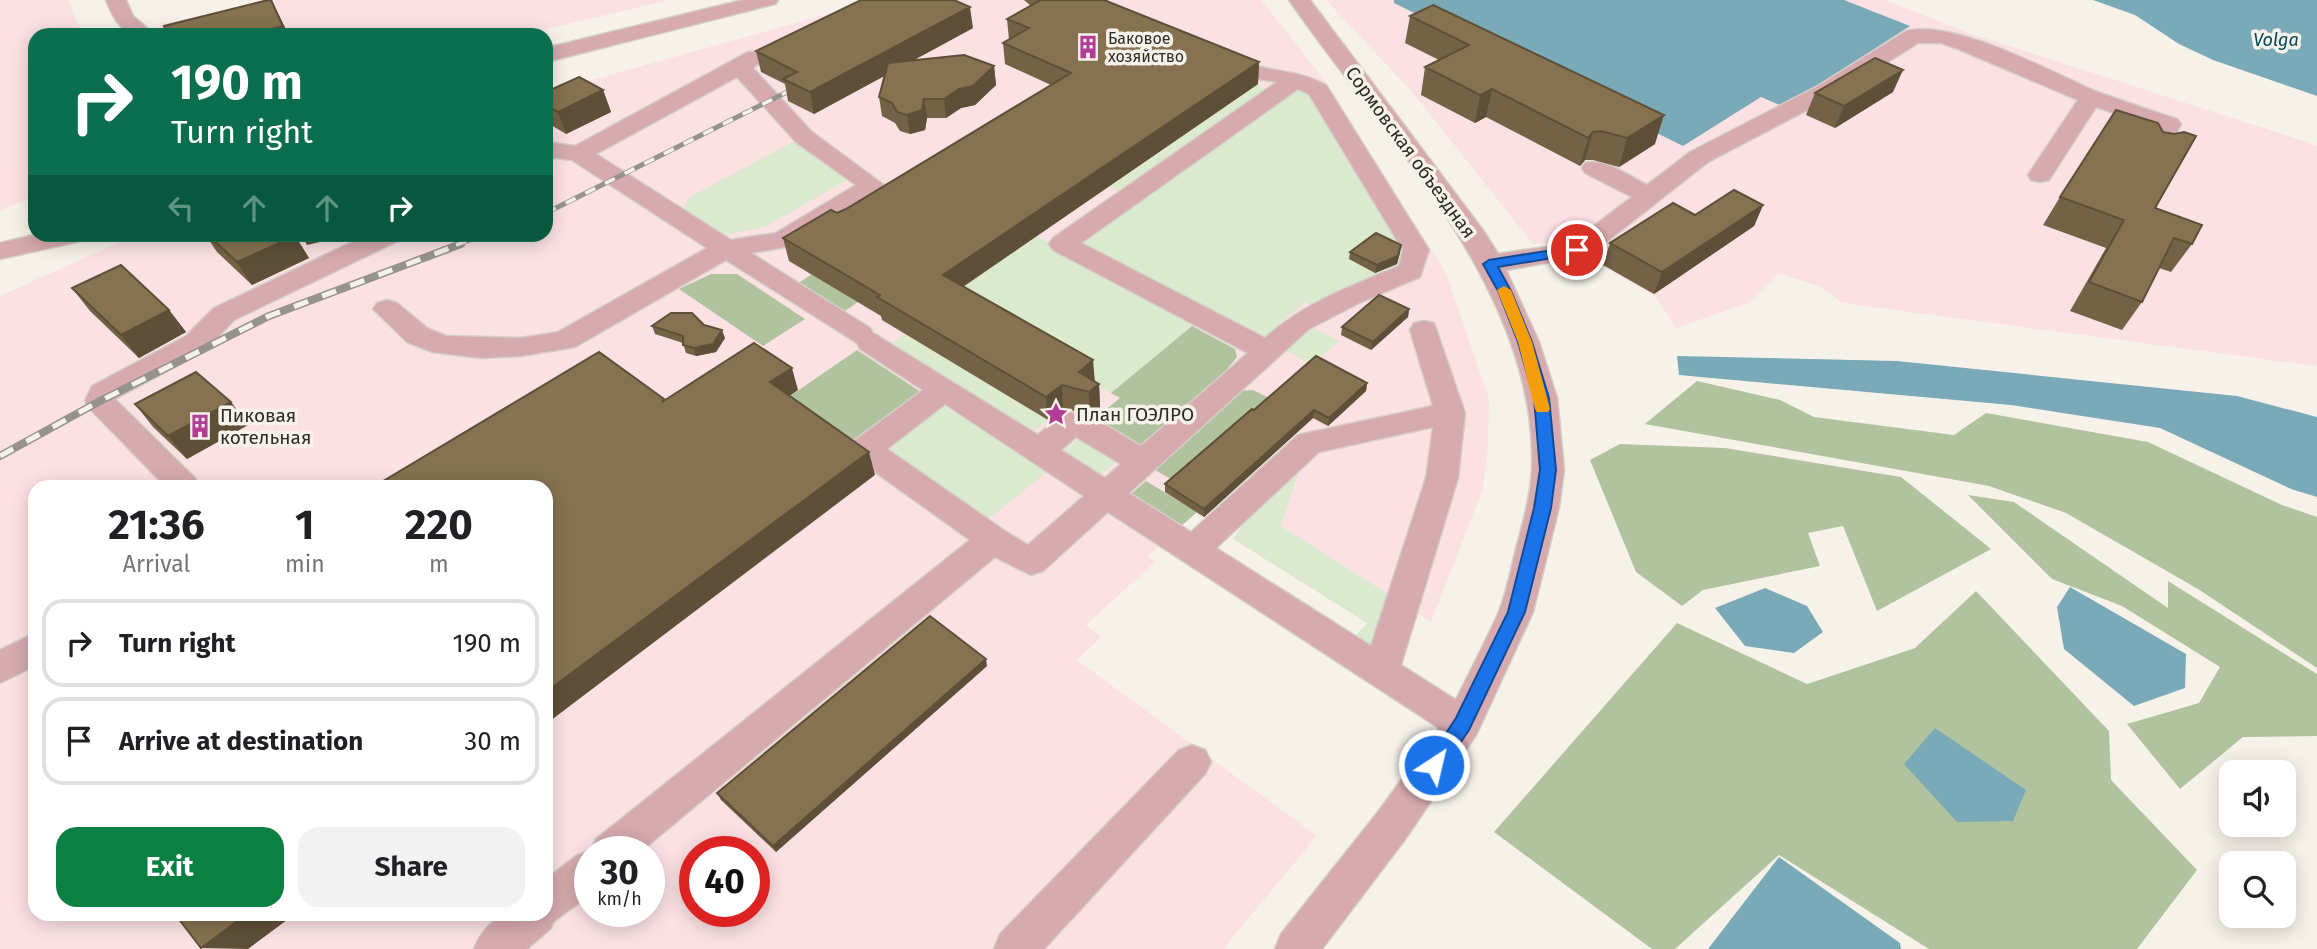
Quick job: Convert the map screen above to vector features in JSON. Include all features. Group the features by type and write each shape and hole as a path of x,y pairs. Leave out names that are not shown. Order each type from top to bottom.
{"street":[{"path":"116,0 124,19 135,28"},
{"path":"553,53 768,0"},
{"name":"Сормовская объездная","path":"1296,949 1392,825 1462,724 1516,612 1543,508 1548,470 1542,398 1525,342 1504,291 1476,239 1299,0"},
{"path":"1489,264 1584,245 1699,157 1826,91 1914,36 1942,37 1966,44 2091,97 2169,124 2155,152"},
{"path":"579,154 738,65 775,48"},
{"path":"944,390 865,449 993,540 1031,562 1299,323 1351,296 1411,271 1416,250 1318,90 1297,79 1250,71 1198,50"},
{"path":"387,309 417,335 442,345 521,347 565,340 726,249 783,240 873,186 804,138 738,65"},
{"path":"1268,351 1062,244 1297,79"},
{"path":"2040,175 2091,97"},
{"path":"553,150 579,154 1462,724"},
{"path":"1594,168 1649,196"},
{"path":"0,251 40,242"},
{"path":"178,480 100,401 102,393 196,343 224,314 374,242"},
{"path":"1381,671 1442,478 1450,413 1424,330"},
{"path":"1194,550 1309,443 1450,413"},
{"path":"1039,451 1074,422 1143,462"},
{"path":"630,836 993,540"},
{"path":"0,668 28,652"},
{"path":"1015,949 1192,762"},
{"path":"553,899 574,882"},
{"path":"495,949 528,921"}],"shaded area":[{"path":"0,0 68,0 80,28 28,28 28,199 0,211"},
{"path":"276,0 669,0 551,28 157,28 166,23"},
{"path":"877,0 1261,0 1323,78 1446,273 1489,399 1488,448 1483,489 1431,622 1281,526 1301,465 1277,451 1222,501 1227,505 1209,520 1196,513 1148,556 1155,562 1086,625 1101,637 1077,660 1317,836 1223,949 0,949 0,296 120,242 553,242 553,91"},
{"path":"1326,0 1885,0 1969,33 2304,141 2317,146 2317,366 1842,303 1821,287 1778,273 1748,303 1676,328 1656,297 1565,244 1533,244 1412,92"}],"green space":[{"path":"1258,84 1267,91 1131,191 1117,191 1109,187"},
{"path":"1292,87 1313,92 1406,246 1407,268 1352,292 1333,293 1316,308 1305,302 1261,340 1212,310 1085,245 1084,234"},
{"path":"798,139 849,179 765,227 719,236 682,212 686,201 697,193"},
{"path":"1036,236 1198,321 1111,393 946,298"},
{"path":"711,274 737,274 805,319 763,346 679,289"},
{"path":"812,274 858,302 839,315 794,286"},
{"path":"1192,326 1235,349 1237,357 1215,384 1137,451 1090,423 1120,398 1111,393"},
{"path":"1314,328 1339,341 1312,365 1282,349"},
{"path":"905,334 1048,420 1029,435 889,345"},
{"path":"857,350 921,392 842,450 777,405"},
{"path":"1697,381 1780,400 1814,417 1954,435 1986,413 2148,442 2282,505 2317,517 2317,668 2198,589 2066,513 1989,486 1645,424"},
{"path":"1253,390 1273,400 1176,482 1150,467 1234,391"},
{"path":"940,403 1047,472 983,524 890,459 895,435"},
{"path":"1085,434 1122,457 1097,478 1060,454"},
{"path":"1620,444 1725,448 1901,477 1991,549 1877,611 1843,526 1808,533 1820,566 1703,590 1682,606 1636,572 1590,460"},
{"path":"1301,465 1281,526 1396,599 1369,651 1352,640 1367,623 1233,539 1266,491"},
{"path":"1146,481 1197,512 1178,529 1137,502 1132,493"},
{"path":"1968,495 2014,502 2168,608 2168,581 2317,674 2317,736 2243,737 2180,789 2127,724 2199,703 2220,667 2122,606 2052,579"},
{"path":"1976,591 2109,731 2111,780 2197,870 2137,949 1929,949 1779,855 1675,949 1652,949 1494,832 1677,623 1807,684 1915,648"}],"water":[{"path":"1394,0 1844,0 1910,26 1784,107 1761,97 1683,146 1394,3"},
{"name":"Volga","path":"2093,0 2317,0 2317,96 2213,60 2179,44 2135,15"},
{"path":"1677,356 1897,361 2237,396 2317,417 2317,497 2291,489 2160,428 2011,405 1679,375"},
{"path":"2070,587 2186,654 2185,688 2134,706 2064,649 2057,607"},
{"path":"1765,588 1807,606 1823,632 1794,653 1745,646 1715,608"},
{"path":"1935,728 2026,790 2013,821 1957,822 1904,764"},
{"path":"1779,857 1900,943 1901,949 1708,949"}],"building":[{"path":"271,0 283,26 165,28 164,26"},
{"path":"861,0 954,0 970,7 810,92 783,79 797,72 756,51"},
{"path":"1041,0 1104,0 1259,62 943,275 1093,360 1079,372 1099,384 1089,392 1062,385 1046,397 783,238 831,210 837,213 846,209 1071,73 1003,43 1029,28 1007,19"},
{"path":"1433,5 1664,115 1627,138 1601,131 1593,132 1588,138 1492,89 1480,95 1425,67 1469,45 1410,16"},
{"path":"964,55 994,66 973,86 959,89 944,99 924,99 922,110 907,115 897,112 892,103 879,97 888,63"},
{"path":"1875,58 1903,70 1844,106 1815,93"},
{"path":"579,77 603,90 558,112 553,109 553,89"},
{"path":"2116,110 2158,123 2163,132 2184,132 2196,136 2155,208 2202,225 2192,244 2174,238 2142,302 2089,282 2124,220 2060,197"},
{"path":"1734,190 1763,205 1662,272 1610,243 1673,203 1695,215"},
{"path":"1376,233 1401,245 1398,256 1377,265 1350,252"},
{"path":"216,242 282,242 237,262"},
{"path":"121,265 169,310 121,335 72,288"},
{"path":"1379,295 1409,309 1373,342 1342,327"},
{"path":"671,313 692,313 704,325 722,330 713,344 694,348 683,345 683,336 652,326"},
{"path":"754,343 792,368 770,382 869,452 553,687 553,480 385,480 599,352 664,399 662,402"},
{"path":"1316,356 1367,383 1329,418 1314,410 1204,509 1165,484 1254,410"},
{"path":"196,372 231,402 168,436 135,404"},
{"path":"930,616 986,659 773,846 770,836 762,836 717,793"},
{"path":"180,921 238,921 201,948"}],"railway":[{"path":"553,209 793,89"},
{"path":"456,245 464,242"},
{"path":"0,456 100,401 269,316 461,244"}],"slow traffic":[{"path":"1504,290 1525,342 1543,409"}],"place":[{"name":"Баковое хозяйство","path":"1088,47"},
{"name":"План ГОЭЛРО","path":"1056,414"},
{"name":"Пиковая котельная","path":"200,426"}],"route":[{"path":"1434,765 1462,724 1516,612 1543,508 1548,470 1542,398 1525,342 1504,291 1489,264 1577,250"}]}
